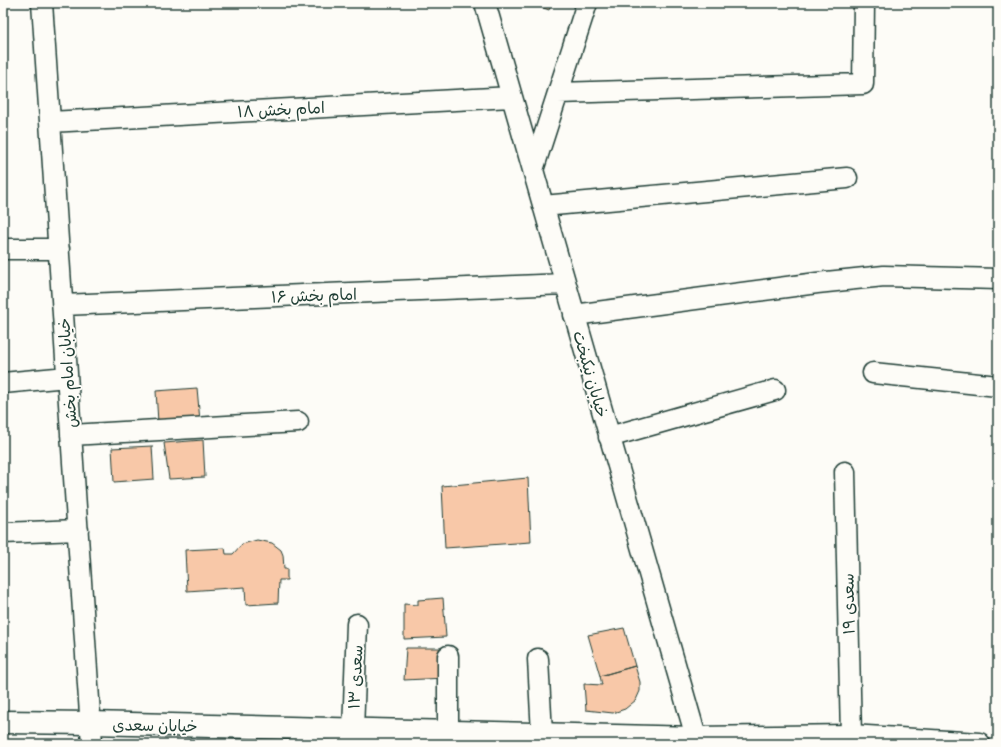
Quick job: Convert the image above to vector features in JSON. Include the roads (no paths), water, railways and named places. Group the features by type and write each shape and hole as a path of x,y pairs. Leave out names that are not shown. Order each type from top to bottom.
{"main road":[{"name":"خیابان سعدی","path":"3,722 91,734 353,730 448,738 542,734 697,741 851,736 979,744"}],"street":[{"name":"خیابان امام بخش","path":"42,3 91,734"},
{"name":"خیابان نیکبخت","path":"485,3 697,741"},
{"path":"533,170 587,3"},
{"path":"558,93 863,84 864,3"},
{"name":"امام بخش ۱۸","path":"50,122 511,97"},
{"path":"543,206 847,178"},
{"path":"3,248 59,249"},
{"path":"574,315 817,283 884,276 998,279"},
{"name":"امام بخش ۱۶","path":"63,305 565,284"},
{"path":"873,373 998,386"},
{"path":"3,383 67,377"},
{"path":"609,437 775,390"},
{"path":"71,435 298,422"},
{"name":"سعدی ۱۹","path":"846,472 851,736"},
{"path":"3,533 78,530"},
{"name":"سعدی ۱۳","path":"353,730 357,624"},
{"path":"448,656 448,738"},
{"path":"538,659 542,734"}]}
